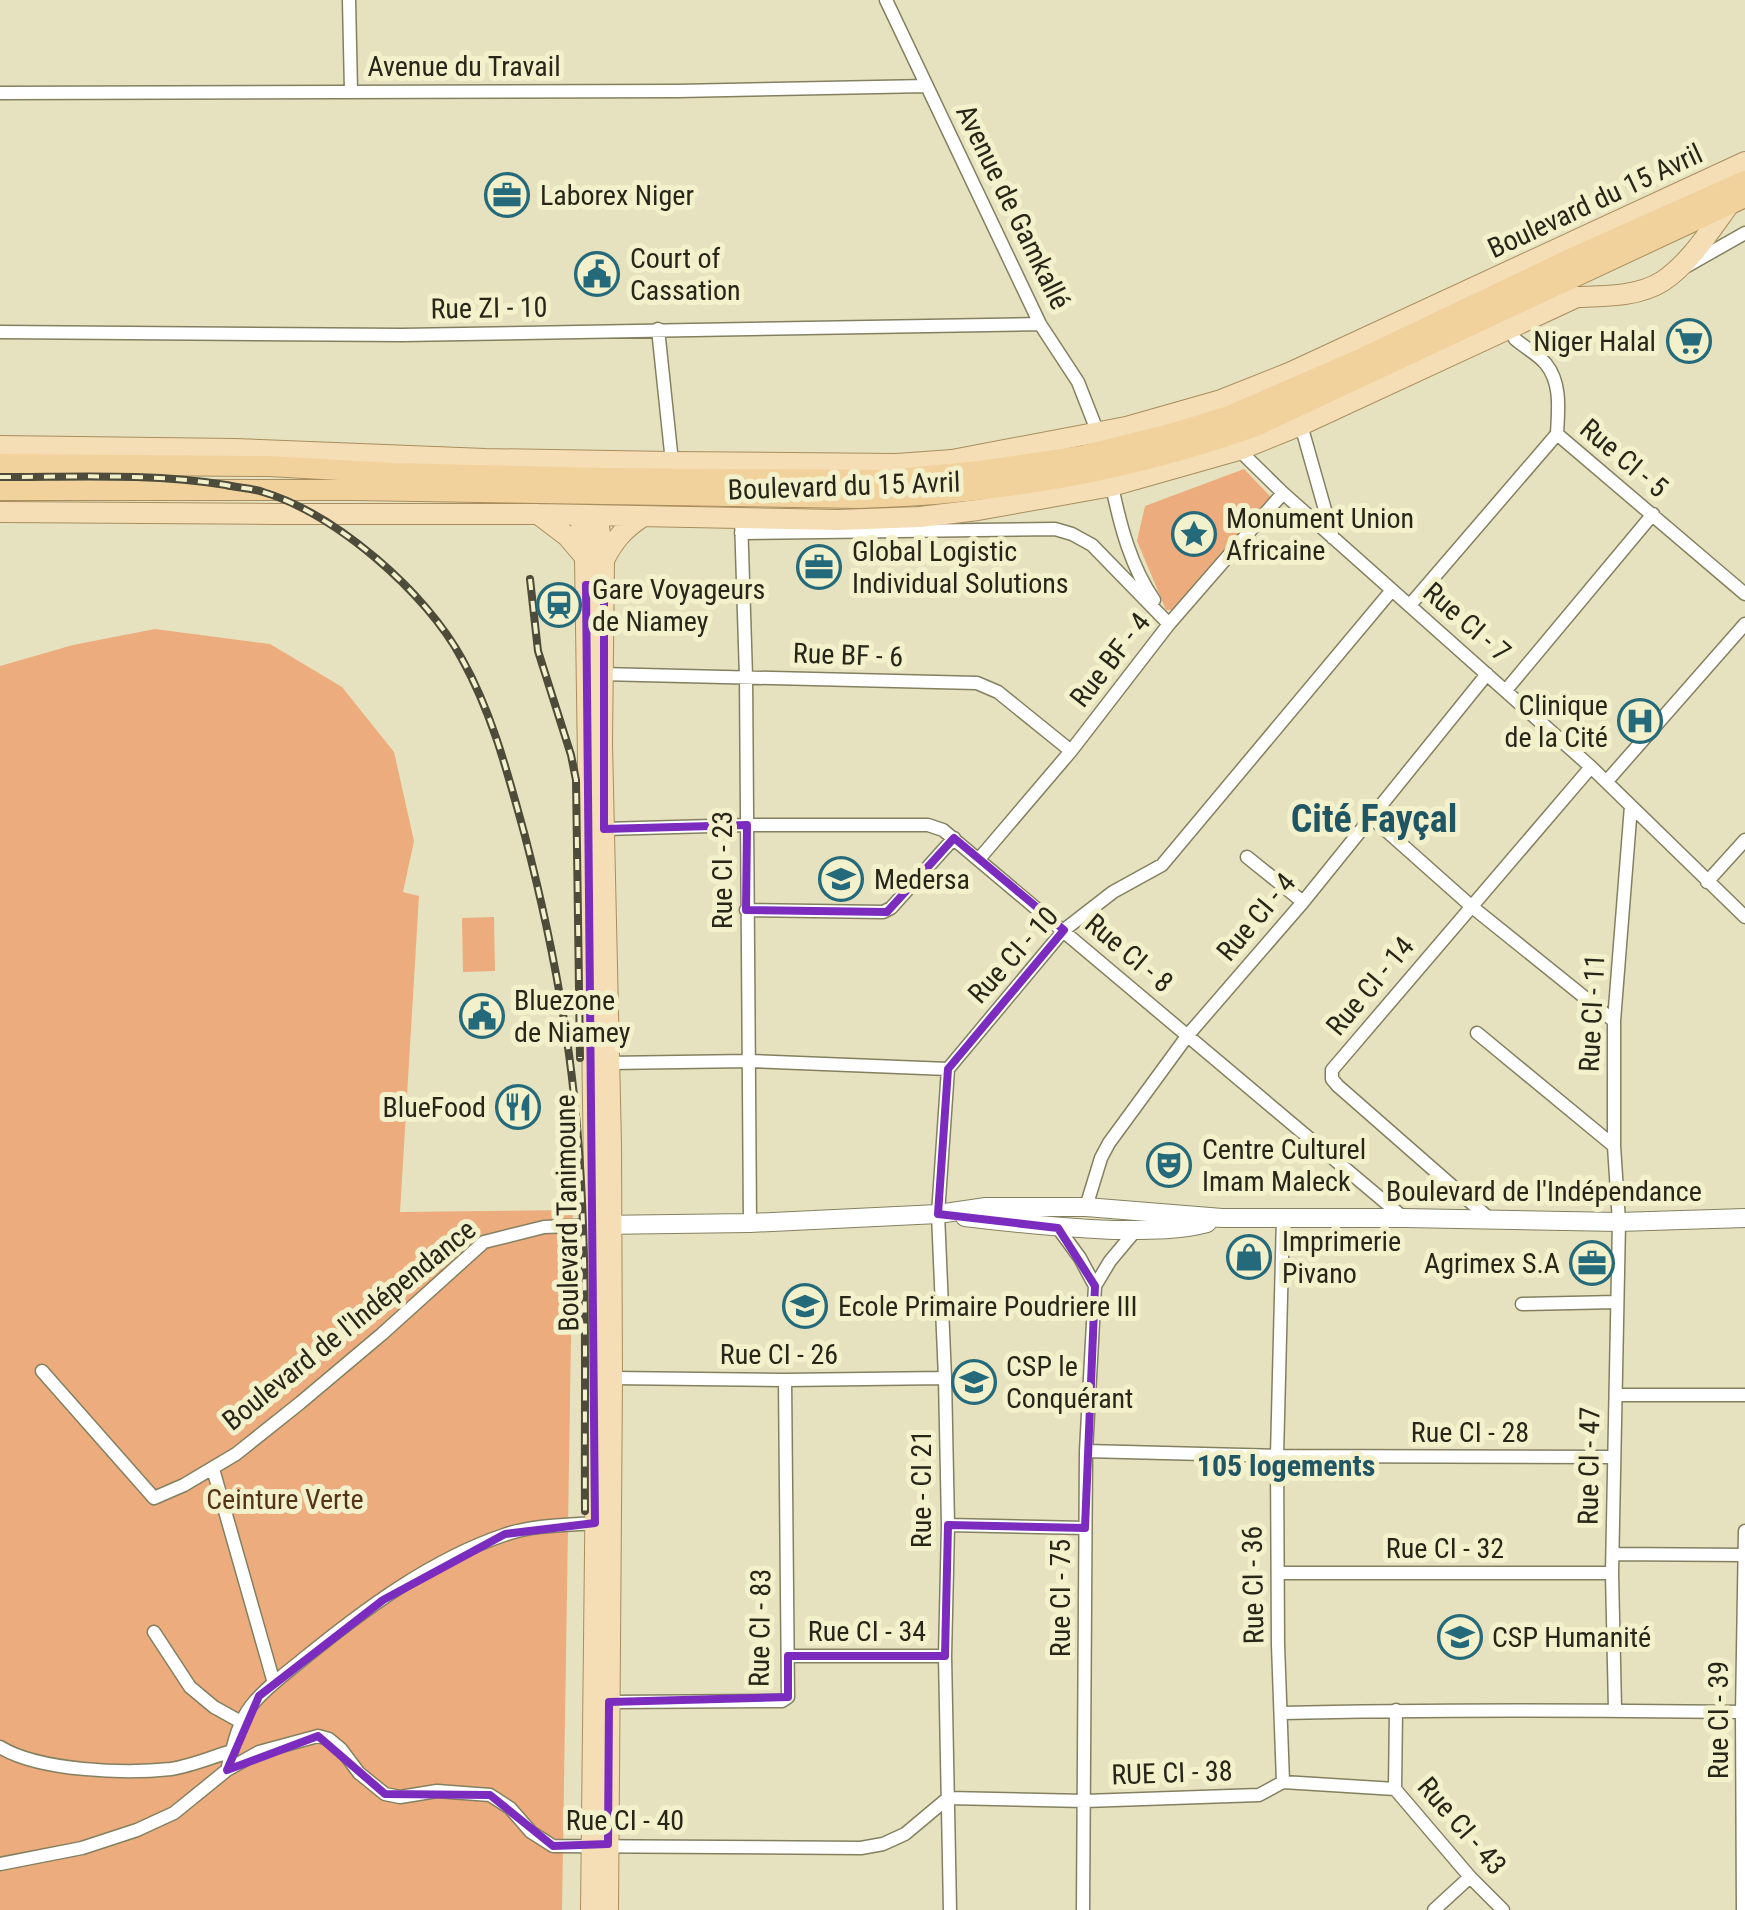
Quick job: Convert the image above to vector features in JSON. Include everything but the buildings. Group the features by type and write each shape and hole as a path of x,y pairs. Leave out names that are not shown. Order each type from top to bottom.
{"highway":[{"name":"Boulevard du 15 Avril","path":"0,464 249,466 604,478 886,480 980,472 1082,456 1229,416 1745,181"},
{"name":"Boulevard du 15 Avril","path":"0,490 354,490 859,498 936,495 1016,484 1118,466 1258,425 1738,199"}],"main road":[{"name":"Boulevard du 15 Avril","path":"0,446 672,462 896,464 952,460 1098,433 1176,414 1256,387 1745,162"},
{"name":"Boulevard du 15 Avril","path":"0,512 538,514 642,516 741,525 978,510 1112,486 1238,450 1301,425 1577,298 1645,289 1664,280 1698,248 1738,199"},
{"path":"538,514 595,559 642,516"},
{"name":"Boulevard Tanimoune","path":"590,516 598,526 595,585 603,1225 612,1378 608,1702 599,1844 590,1910"},
{"name":"Boulevard Tanimoune","path":"595,585 601,674 608,1064 595,1524 599,1844 608,1910"},
{"name":"Boulevard de l'Indépendance","path":"603,1225 750,1223 938,1214 986,1207 1086,1207 1222,1218 1618,1222 1745,1218"},
{"name":"Boulevard de l'Indépendance","path":"938,1214 1058,1228 1136,1230 1181,1228 1222,1218"}],"street":[{"path":"349,0 351,91"},
{"name":"Avenue de Gamkallé","path":"886,0 1040,324 1078,382 1098,433"},
{"name":"Avenue du Travail","path":"0,93 678,91 927,86"},
{"path":"1664,280 1745,233"},
{"name":"Rue ZI - 10","path":"0,332 402,335 1040,324"},
{"path":"658,330 672,462"},
{"name":"Rue CI - 5","path":"1515,339 1546,364 1559,398 1556,434 1745,594"},
{"path":"1301,425 1333,538"},
{"path":"1410,605 1556,434"},
{"name":"Rue CI - 7","path":"1238,450 1607,781 1745,917"},
{"path":"1112,486 1121,528 1144,585 1169,624"},
{"name":"Rue BF - 4","path":"979,859 1169,624 1283,493"},
{"path":"1506,690 1653,514"},
{"path":"741,525 1055,529 1092,545 1169,624"},
{"name":"Rue CI - 23","path":"741,525 746,677 750,1223"},
{"name":"Rue CI - 10","path":"948,1069 1064,930 1113,892 1162,864 1392,590"},
{"path":"1607,781 1745,624"},
{"name":"Rue BF - 6","path":"601,674 978,683 998,692 1070,751"},
{"name":"Rue CI - 4","path":"1086,1207 1109,1142 1188,1036 1303,902 1487,674"},
{"name":"Rue CI - 14","path":"1491,1220 1338,1086 1332,1070 1591,767"},
{"name":"Rue CI - 11","path":"1618,1222 1614,1021 1631,806"},
{"path":"1372,818 1472,906 1614,1021"},
{"name":"Rue CI - 8","path":"604,829 747,824 936,826 1404,1218"},
{"path":"746,910 883,912 954,838"},
{"path":"1707,882 1745,840"},
{"path":"1248,856 1303,902"},
{"path":"1477,1033 1614,1146"},
{"path":"608,1064 749,1061 948,1069"},
{"name":"Rue - CI 21","path":"948,1069 938,1214 948,1525 945,1656 950,1910"},
{"name":"Rue CI - 36","path":"1283,1217 1277,1456 1283,1782"},
{"name":"Rue CI - 47","path":"1615,1710 1612,1573 1618,1222"},
{"name":"Boulevard de l'Indépendance","path":"42,1371 154,1498 213,1469 316,1390 484,1242 544,1227 603,1225"},
{"path":"1058,1228 1095,1286"},
{"path":"1095,1286 1136,1230"},
{"name":"Rue CI - 75","path":"1083,1910 1086,1451 1095,1286"},
{"path":"1522,1304 1617,1302"},
{"name":"Rue CI - 26","path":"612,1378 945,1378"},
{"name":"Rue CI - 83","path":"608,1702 782,1701 788,1696 785,1380"},
{"path":"1616,1395 1745,1395"},
{"name":"Rue CI - 28","path":"1086,1451 1277,1456 1614,1456"},
{"path":"213,1469 274,1683"},
{"path":"227,1770 241,1722 259,1696 333,1635 422,1574 505,1534 595,1524"},
{"path":"948,1525 1085,1528"},
{"name":"Rue CI - 39","path":"1743,1910 1745,1531"},
{"path":"1613,1554 1745,1555"},
{"name":"Rue CI - 32","path":"1278,1573 1612,1573"},
{"path":"154,1632 190,1687 241,1722"},
{"name":"Rue CI - 34","path":"788,1656 945,1656"},
{"name":"Rue CI - 43","path":"1396,1710 1395,1789 1503,1910"},
{"path":"1282,1713 1744,1712"},
{"name":"Rue CI - 40","path":"0,1864 82,1848 137,1830 174,1813 227,1770 259,1752 318,1736 340,1749 385,1794 400,1797 436,1790 490,1795 553,1846 860,1848 883,1844 904,1834 948,1798"},
{"path":"0,1746 20,1756 83,1770 173,1768 232,1752"},
{"name":"RUE CI - 38","path":"948,1798 1086,1800 1259,1794 1283,1782 1395,1789"},
{"path":"1434,1910 1470,1877"}],"highlighted area":[{"path":"586,585 604,586 604,829 747,825 746,910 887,912 954,838 1064,930 948,1069 938,1214 1058,1228 1095,1286 1085,1528 948,1525 945,1656 788,1656 788,1697 609,1702 608,1844 553,1846 490,1795 385,1794 318,1736 227,1770 259,1696 383,1600 505,1534 595,1523"}],"green space":[{"path":"1244,469 1271,497 1175,610 1166,610 1137,541 1145,506"},
{"name":"Ceinture Verte","path":"155,629 270,644 342,687 394,752 414,841 403,892 419,896 400,1212 573,1210 562,1910 0,1910 0,666 73,645"},
{"path":"494,917 495,971 463,972 462,918"}],"railway":[{"path":"0,477 113,476 198,481 254,490 291,503 349,537 376,559 426,608 462,659 491,724 519,813 548,933 566,1031 582,1199 585,1511"},
{"path":"530,579 538,651 576,780 580,1058"}],"place":[{"name":"Laborex Niger","path":"507,195"},
{"name":"Court of Cassation","path":"597,274"},
{"name":"Niger Halal","path":"1689,341"},
{"name":"Monument Union Africaine","path":"1194,534"},
{"name":"Global Logistic Individual Solutions","path":"819,567"},
{"name":"Gare Voyageurs de Niamey","path":"559,605"},
{"name":"Clinique de la Cité","path":"1640,721"},
{"name":"Medersa","path":"841,879"},
{"name":"Bluezone de Niamey","path":"482,1016"},
{"name":"BlueFood","path":"518,1107"},
{"name":"Centre Culturel Imam Maleck","path":"1169,1165"},
{"name":"Imprimerie Pivano","path":"1249,1257"},
{"name":"Agrimex S.A","path":"1592,1263"},
{"name":"Ecole Primaire Poudriere III","path":"805,1306"},
{"name":"CSP le Conquérant","path":"974,1382"},
{"name":"CSP Humanité","path":"1460,1637"}],"district":[{"name":"Cité Fayçal","path":"1374,819"},
{"name":"105 logements","path":"1286,1465"}]}
